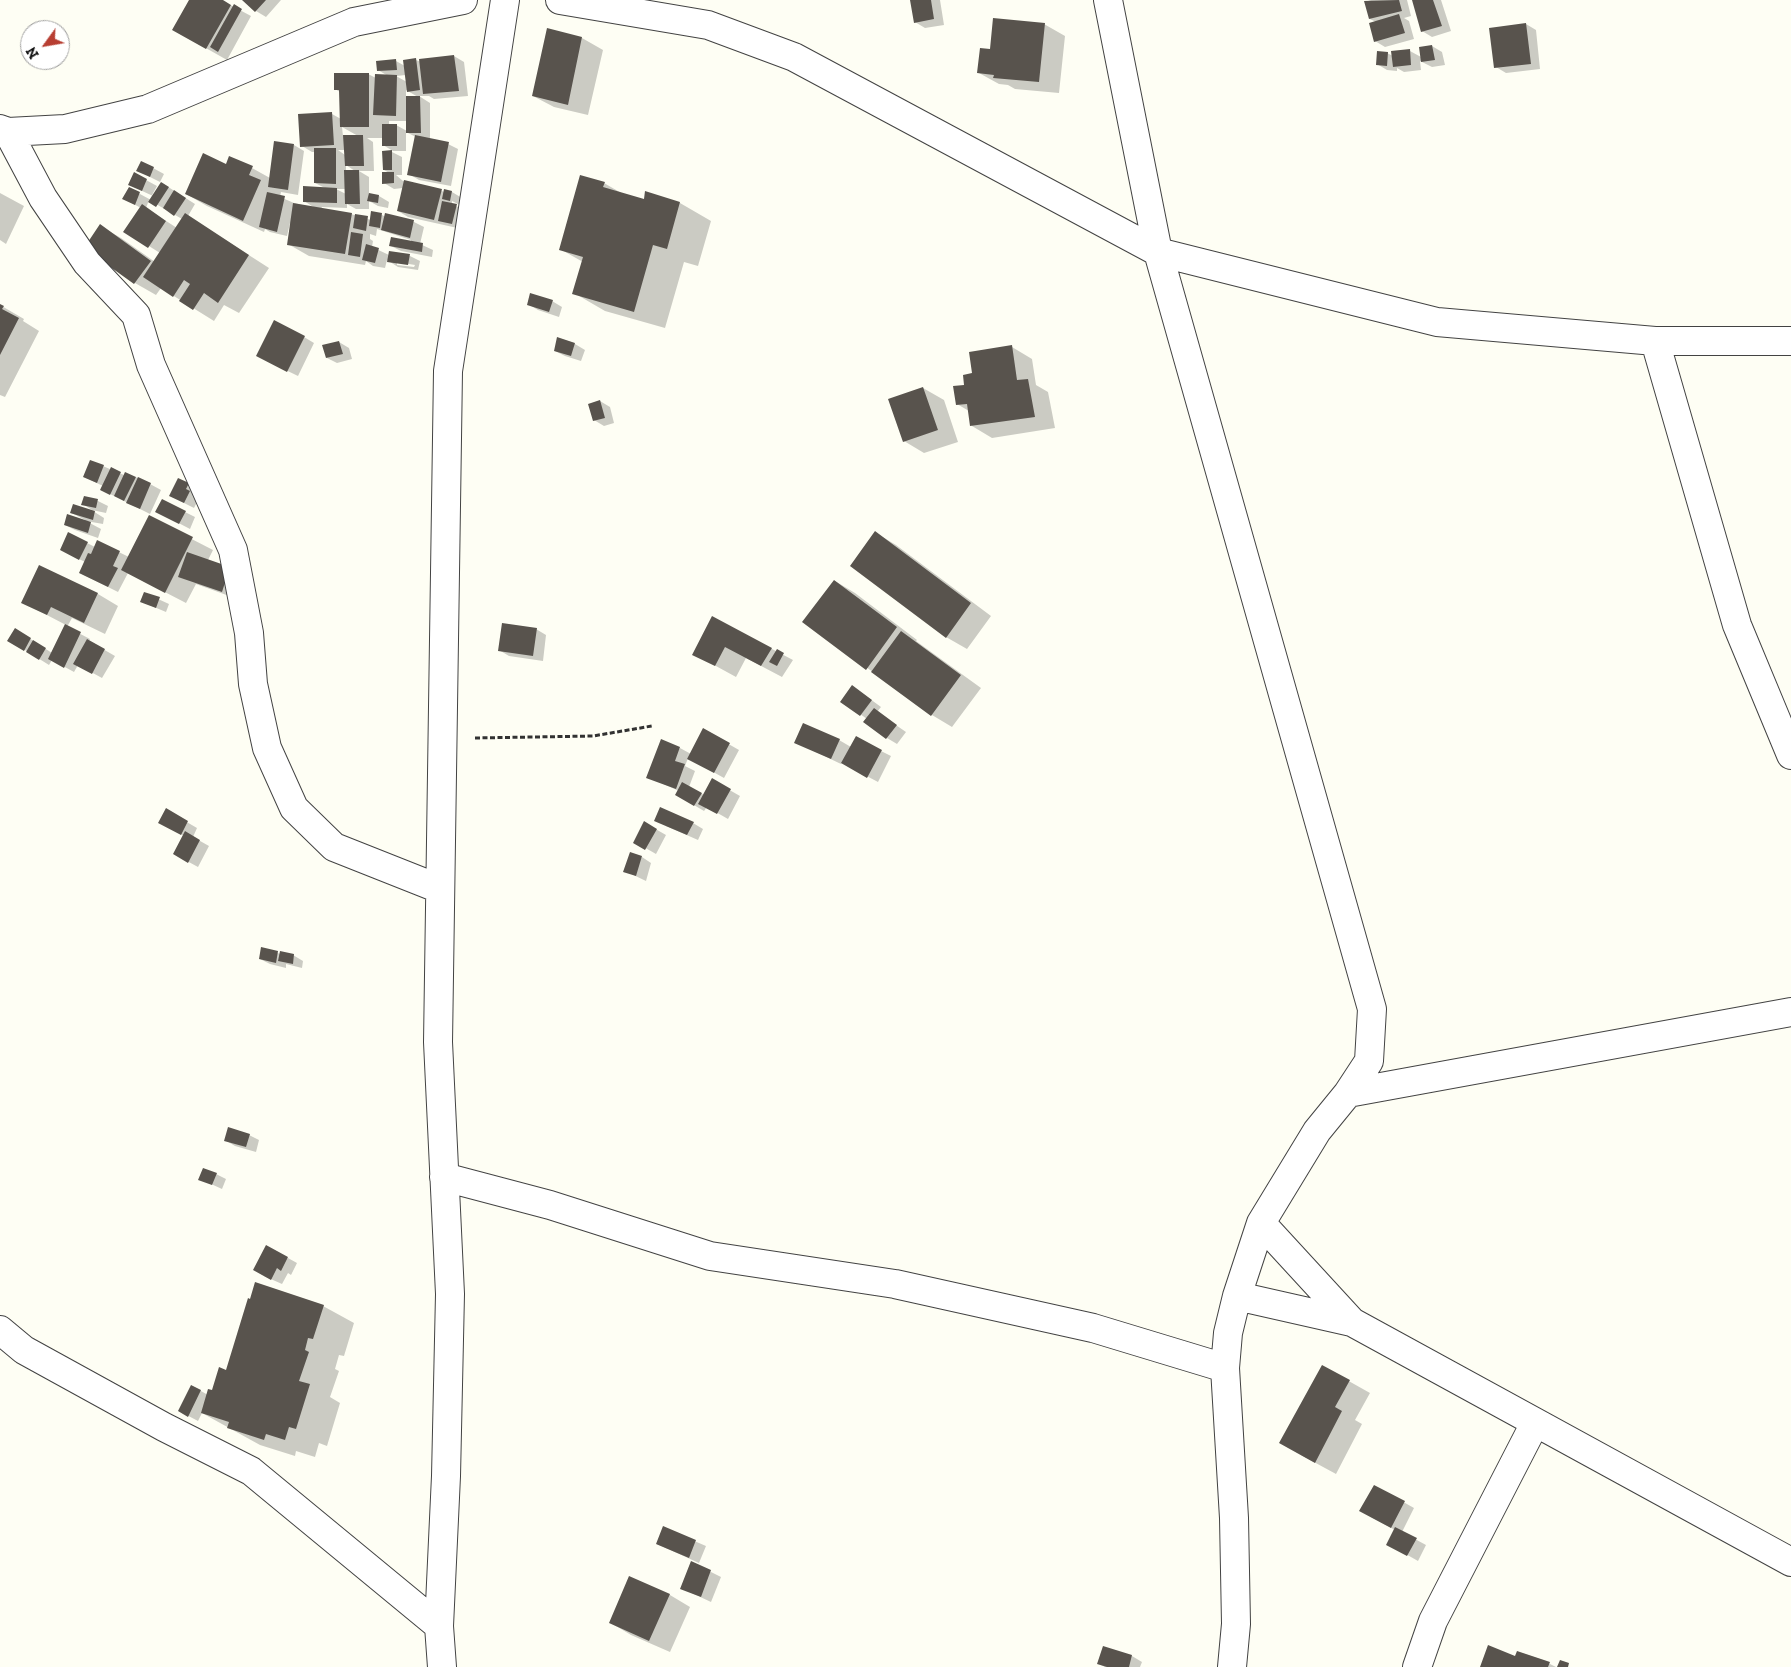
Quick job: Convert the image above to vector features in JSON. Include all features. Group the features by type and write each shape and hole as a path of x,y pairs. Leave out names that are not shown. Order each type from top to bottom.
{"street":[{"path":"440,889 334,847 294,808 267,748 253,684 249,633 233,550 151,365 136,315 87,263 43,198 4,130 65,129 148,109 354,22 463,0"},
{"path":"442,1667 439,1626 446,1476 450,1294 438,1042 448,371 505,0"},
{"path":"560,0 708,25 794,56 1158,252 1436,322 1655,342 1791,341"},
{"path":"1108,0 1158,252 1372,1009 1369,1061 1348,1093 1317,1131 1261,1223 1237,1296 1228,1333 1225,1368 1234,1528 1236,1624 1232,1667"},
{"path":"1655,342 1737,625 1791,755"},
{"path":"1348,1093 1791,1012"},
{"path":"444,1177 550,1205 710,1256 895,1284 1093,1328 1225,1368"},
{"path":"1261,1223 1352,1322"},
{"path":"1237,1296 1352,1322 1791,1562"},
{"path":"0,1330 24,1350 164,1427 251,1471 439,1626"},
{"path":"1417,1667 1433,1621 1535,1423"}],"path":[{"path":"442,738 593,736 652,726"}],"building":[{"path":"189,0 223,0 231,5 206,49 172,30"},
{"path":"242,0 266,0 255,12"},
{"path":"910,0 931,0 934,19 914,23"},
{"path":"1399,0 1402,11 1369,19 1364,1"},
{"path":"1412,0 1433,0 1442,26 1421,32"},
{"path":"234,4 242,9 218,52 210,47"},
{"path":"1399,14 1405,33 1374,42 1369,23"},
{"path":"993,18 1045,23 1039,82 993,78 994,75 977,73 980,48 990,49"},
{"path":"1526,23 1531,64 1494,68 1489,28"},
{"path":"547,28 582,37 568,105 532,96"},
{"path":"1432,45 1435,60 1421,62 1419,47"},
{"path":"1410,49 1411,65 1393,67 1391,51"},
{"path":"1377,51 1388,52 1387,66 1376,65"},
{"path":"454,55 459,91 423,94 419,59"},
{"path":"416,58 420,90 407,92 403,60"},
{"path":"396,59 397,70 377,71 376,61"},
{"path":"334,73 369,73 369,127 340,127 339,90 334,90"},
{"path":"375,74 397,75 396,116 373,115"},
{"path":"406,96 420,96 421,133 406,133"},
{"path":"332,112 334,145 300,147 298,114"},
{"path":"382,124 397,124 397,146 382,146"},
{"path":"343,135 363,135 364,166 345,166"},
{"path":"415,135 449,142 441,182 407,175"},
{"path":"274,141 294,144 288,190 268,187"},
{"path":"314,148 336,148 336,184 314,183"},
{"path":"392,150 392,170 383,170 382,151"},
{"path":"203,153 226,164 229,156 253,166 249,175 261,180 243,221 185,194"},
{"path":"141,161 154,167 150,177 136,171"},
{"path":"344,170 359,170 360,204 345,204"},
{"path":"134,172 147,179 142,191 128,185"},
{"path":"382,172 394,172 394,183 382,184"},
{"path":"580,175 605,182 603,187 644,199 645,191 680,202 667,249 653,245 634,312 572,294 583,257 559,250"},
{"path":"404,180 442,189 434,220 397,211"},
{"path":"161,182 169,187 156,207 148,202"},
{"path":"303,186 337,188 337,203 303,202"},
{"path":"129,187 140,192 135,205 122,199"},
{"path":"444,189 452,191 450,201 442,199"},
{"path":"174,190 186,198 174,216 163,208"},
{"path":"267,192 285,196 277,232 259,227"},
{"path":"369,193 379,195 378,203 367,201"},
{"path":"442,201 457,204 452,224 438,221"},
{"path":"293,203 352,213 345,254 287,245"},
{"path":"142,204 166,221 148,248 123,232"},
{"path":"371,211 382,213 380,228 369,226"},
{"path":"185,213 249,255 218,303 204,293 193,310 179,301 190,284 184,280 173,297 143,277"},
{"path":"385,213 414,220 410,238 381,230"},
{"path":"355,214 368,216 366,231 353,228"},
{"path":"100,224 151,261 134,284 84,248"},
{"path":"351,232 363,234 360,257 348,255"},
{"path":"391,237 423,243 422,252 389,246"},
{"path":"366,244 379,248 375,263 362,260"},
{"path":"389,251 410,254 408,265 387,262"},
{"path":"530,293 553,300 549,312 527,305"},
{"path":"0,304 4,306 2,309 19,318 0,355"},
{"path":"274,320 305,336 287,372 256,356"},
{"path":"557,337 575,343 571,356 554,351"},
{"path":"339,341 343,354 326,358 322,345"},
{"path":"1012,345 1017,380 1028,379 1035,417 970,426 967,404 956,405 953,386 964,385 963,375 972,373 969,352"},
{"path":"923,387 938,430 903,442 888,399"},
{"path":"600,400 605,418 593,421 588,404"},
{"path":"90,460 104,465 97,483 83,477"},
{"path":"111,467 121,472 110,495 100,490"},
{"path":"125,472 136,477 124,501 114,496"},
{"path":"138,477 151,483 140,509 126,503"},
{"path":"178,478 189,483 186,489 190,491 184,503 169,496"},
{"path":"84,496 98,499 96,508 81,505"},
{"path":"162,499 186,511 179,524 155,512"},
{"path":"73,504 95,511 93,520 70,513"},
{"path":"67,514 91,522 88,533 64,525"},
{"path":"149,515 193,537 165,593 121,570"},
{"path":"875,531 971,603 946,638 850,566"},
{"path":"68,532 88,542 79,560 60,550"},
{"path":"97,540 120,551 113,566 118,568 108,587 79,573 88,553 91,554"},
{"path":"187,552 230,567 222,592 178,577"},
{"path":"39,565 98,593 84,623 51,607 47,615 21,603"},
{"path":"834,580 897,627 866,670 802,622"},
{"path":"144,592 160,597 156,608 140,602"},
{"path":"712,616 772,648 761,666 725,647 715,666 692,655"},
{"path":"502,623 537,628 533,656 498,651"},
{"path":"65,624 81,632 64,668 48,659"},
{"path":"15,628 31,638 24,651 7,641"},
{"path":"901,631 961,675 931,716 871,672"},
{"path":"87,639 105,649 92,674 73,664"},
{"path":"33,640 46,648 39,660 26,652"},
{"path":"777,649 784,653 777,666 769,662"},
{"path":"852,685 872,700 860,716 840,702"},
{"path":"874,708 897,725 886,739 863,722"},
{"path":"803,723 840,739 831,759 794,743"},
{"path":"703,728 730,743 714,773 687,759"},
{"path":"856,736 882,750 867,778 841,763"},
{"path":"661,739 680,747 675,761 685,764 676,789 646,778"},
{"path":"712,778 731,789 717,814 698,804"},
{"path":"682,782 702,793 694,806 675,795"},
{"path":"660,807 694,822 687,835 654,821"},
{"path":"166,808 188,821 181,835 158,823"},
{"path":"644,821 657,829 645,850 633,843"},
{"path":"185,831 200,840 188,863 173,854"},
{"path":"630,852 642,856 636,876 623,872"},
{"path":"261,947 278,951 276,963 259,959"},
{"path":"280,951 294,954 293,964 278,961"},
{"path":"228,1127 250,1134 246,1147 224,1141"},
{"path":"203,1168 217,1173 212,1185 198,1180"},
{"path":"266,1245 288,1257 281,1271 277,1268 271,1280 253,1270"},
{"path":"255,1282 324,1305 313,1339 308,1338 305,1350 309,1352 299,1381 310,1384 296,1429 289,1427 285,1440 266,1434 264,1440 227,1428 229,1422 201,1413 208,1389 212,1390 219,1367 226,1370 248,1298 250,1299"},
{"path":"1322,1365 1350,1380 1335,1407 1342,1411 1315,1463 1279,1443"},
{"path":"191,1385 201,1390 188,1417 178,1411"},
{"path":"1374,1485 1405,1501 1391,1528 1359,1511"},
{"path":"663,1526 696,1540 689,1558 656,1544"},
{"path":"1395,1527 1417,1538 1407,1556 1386,1545"},
{"path":"691,1561 711,1570 701,1597 680,1589"},
{"path":"629,1576 670,1594 649,1641 609,1623"},
{"path":"1488,1645 1515,1656 1517,1651 1550,1662 1548,1667 1480,1667"},
{"path":"1103,1646 1132,1655 1129,1667 1107,1667 1097,1664"},
{"path":"1560,1660 1569,1663 1568,1667 1557,1667"}]}
